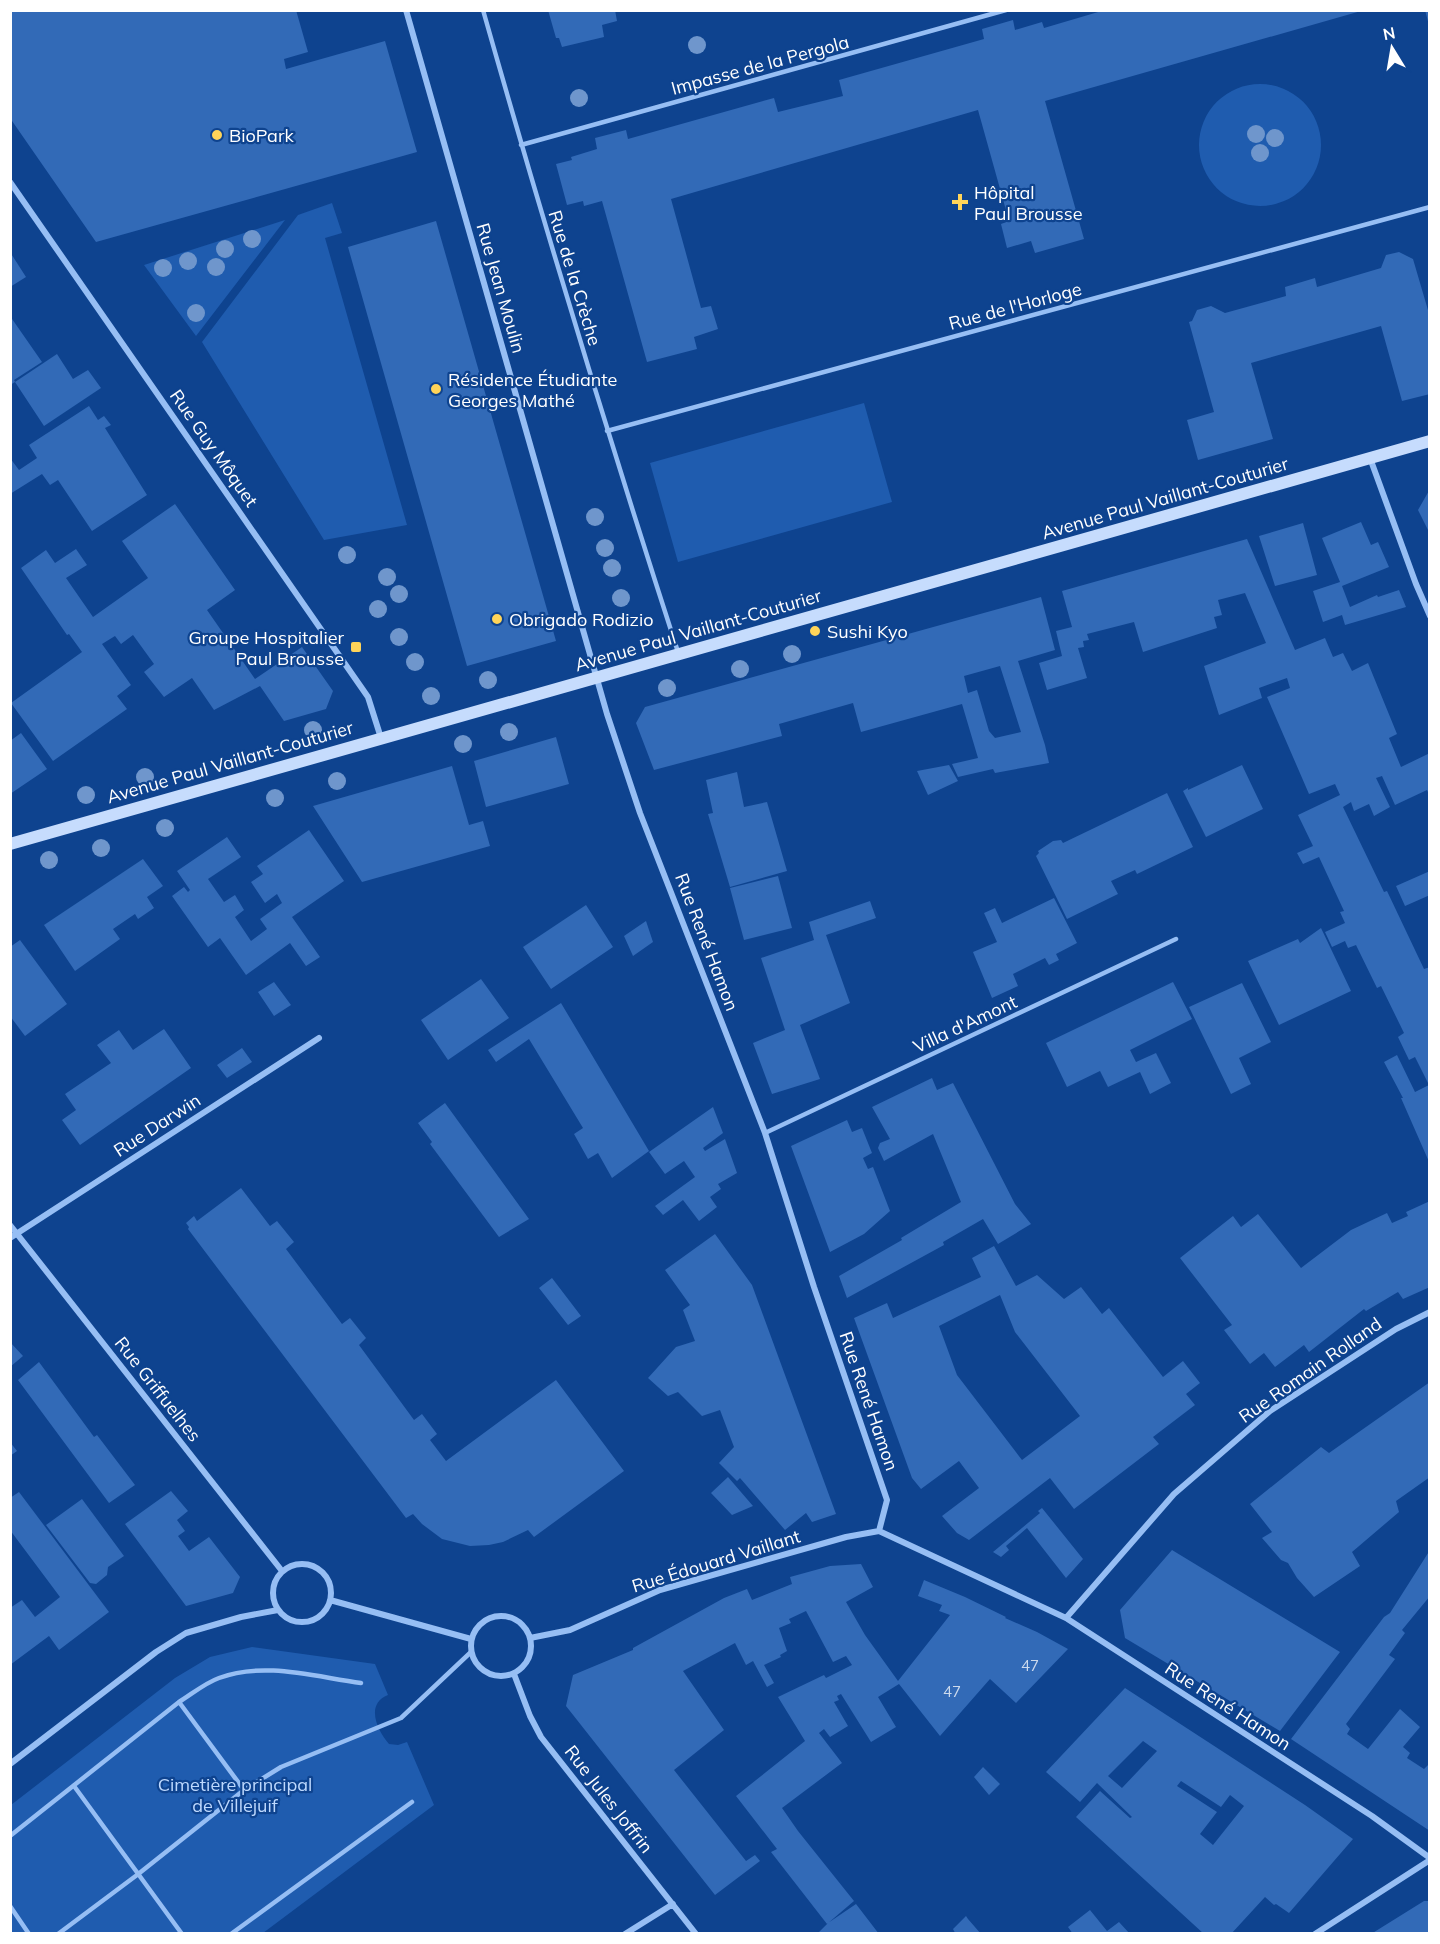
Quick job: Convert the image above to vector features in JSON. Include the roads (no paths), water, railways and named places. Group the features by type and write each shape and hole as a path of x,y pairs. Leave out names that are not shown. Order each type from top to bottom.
{"main road":[{"name":"Avenue Paul Vaillant-Couturier","path":"10,844 1430,441"}],"street":[{"name":"Rue Jean Moulin","path":"406,10 596,677"},
{"name":"Rue Guy Môquet","path":"10,182 368,697 381,738"},
{"path":"1370,458 1430,616"},
{"name":"Rue René Hamon","path":"596,677 640,813 765,1133 814,1287 887,1500 879,1531 1066,1618 1372,1816 1430,1859"},
{"name":"Rue Darwin","path":"10,1238 320,1038"},
{"name":"Rue Griffuelhes","path":"10,1225 282,1571"},
{"name":"Rue Romain Rolland","path":"1066,1618 1173,1494 1270,1412 1396,1329 1430,1312"},
{"name":"Rue Édouard Vaillant","path":"530,1638 570,1630 660,1590 846,1537 879,1531"},
{"path":"299,1563 316,1568 328,1580 331,1590 330,1600 325,1610 310,1621 292,1620 278,1610 272,1590 275,1580 282,1571 299,1563"},
{"path":"330,1600 471,1639"},
{"path":"10,1764 156,1652 186,1632 278,1610"},
{"path":"502,1616 520,1622 530,1638 531,1648 528,1658 514,1674 503,1676 489,1674 477,1665 471,1652 471,1639 476,1629 485,1620 502,1616"},
{"name":"Rue Jules Joffrin","path":"514,1674 530,1716 541,1737 696,1934"},
{"path":"1315,1934 1430,1859"},
{"path":"626,1934 674,1904"}],"lane":[{"name":"Rue de la Crèche","path":"483,10 607,430 679,654"},
{"name":"Impasse de la Pergola","path":"521,145 1006,10"},
{"name":"Rue de l'Horloge","path":"607,430 1430,207"},
{"name":"Villa d'Amont","path":"765,1133 1176,939"},
{"path":"58,1934 244,1790 281,1767 401,1718 471,1652"},
{"path":"10,1836 179,1702 218,1678 250,1670 279,1671 361,1683"},
{"path":"179,1702 244,1790"},
{"path":"74,1786 182,1934"},
{"path":"231,1934 412,1802"},
{"path":"10,1906 29,1934"}],"place":[{"name":"BioPark","path":"217,135"},
{"name":"Hôpital Paul Brousse","path":"960,202"},
{"name":"Résidence Étudiante Georges Mathé","path":"436,389"},
{"name":"Obrigado Rodizio","path":"497,619"},
{"name":"Sushi Kyo","path":"815,631"},
{"name":"Groupe Hospitalier Paul Brousse","path":"356,647"}],"park label":[{"name":"Cimetière principal de Villejuif","path":"235,1794"}]}
